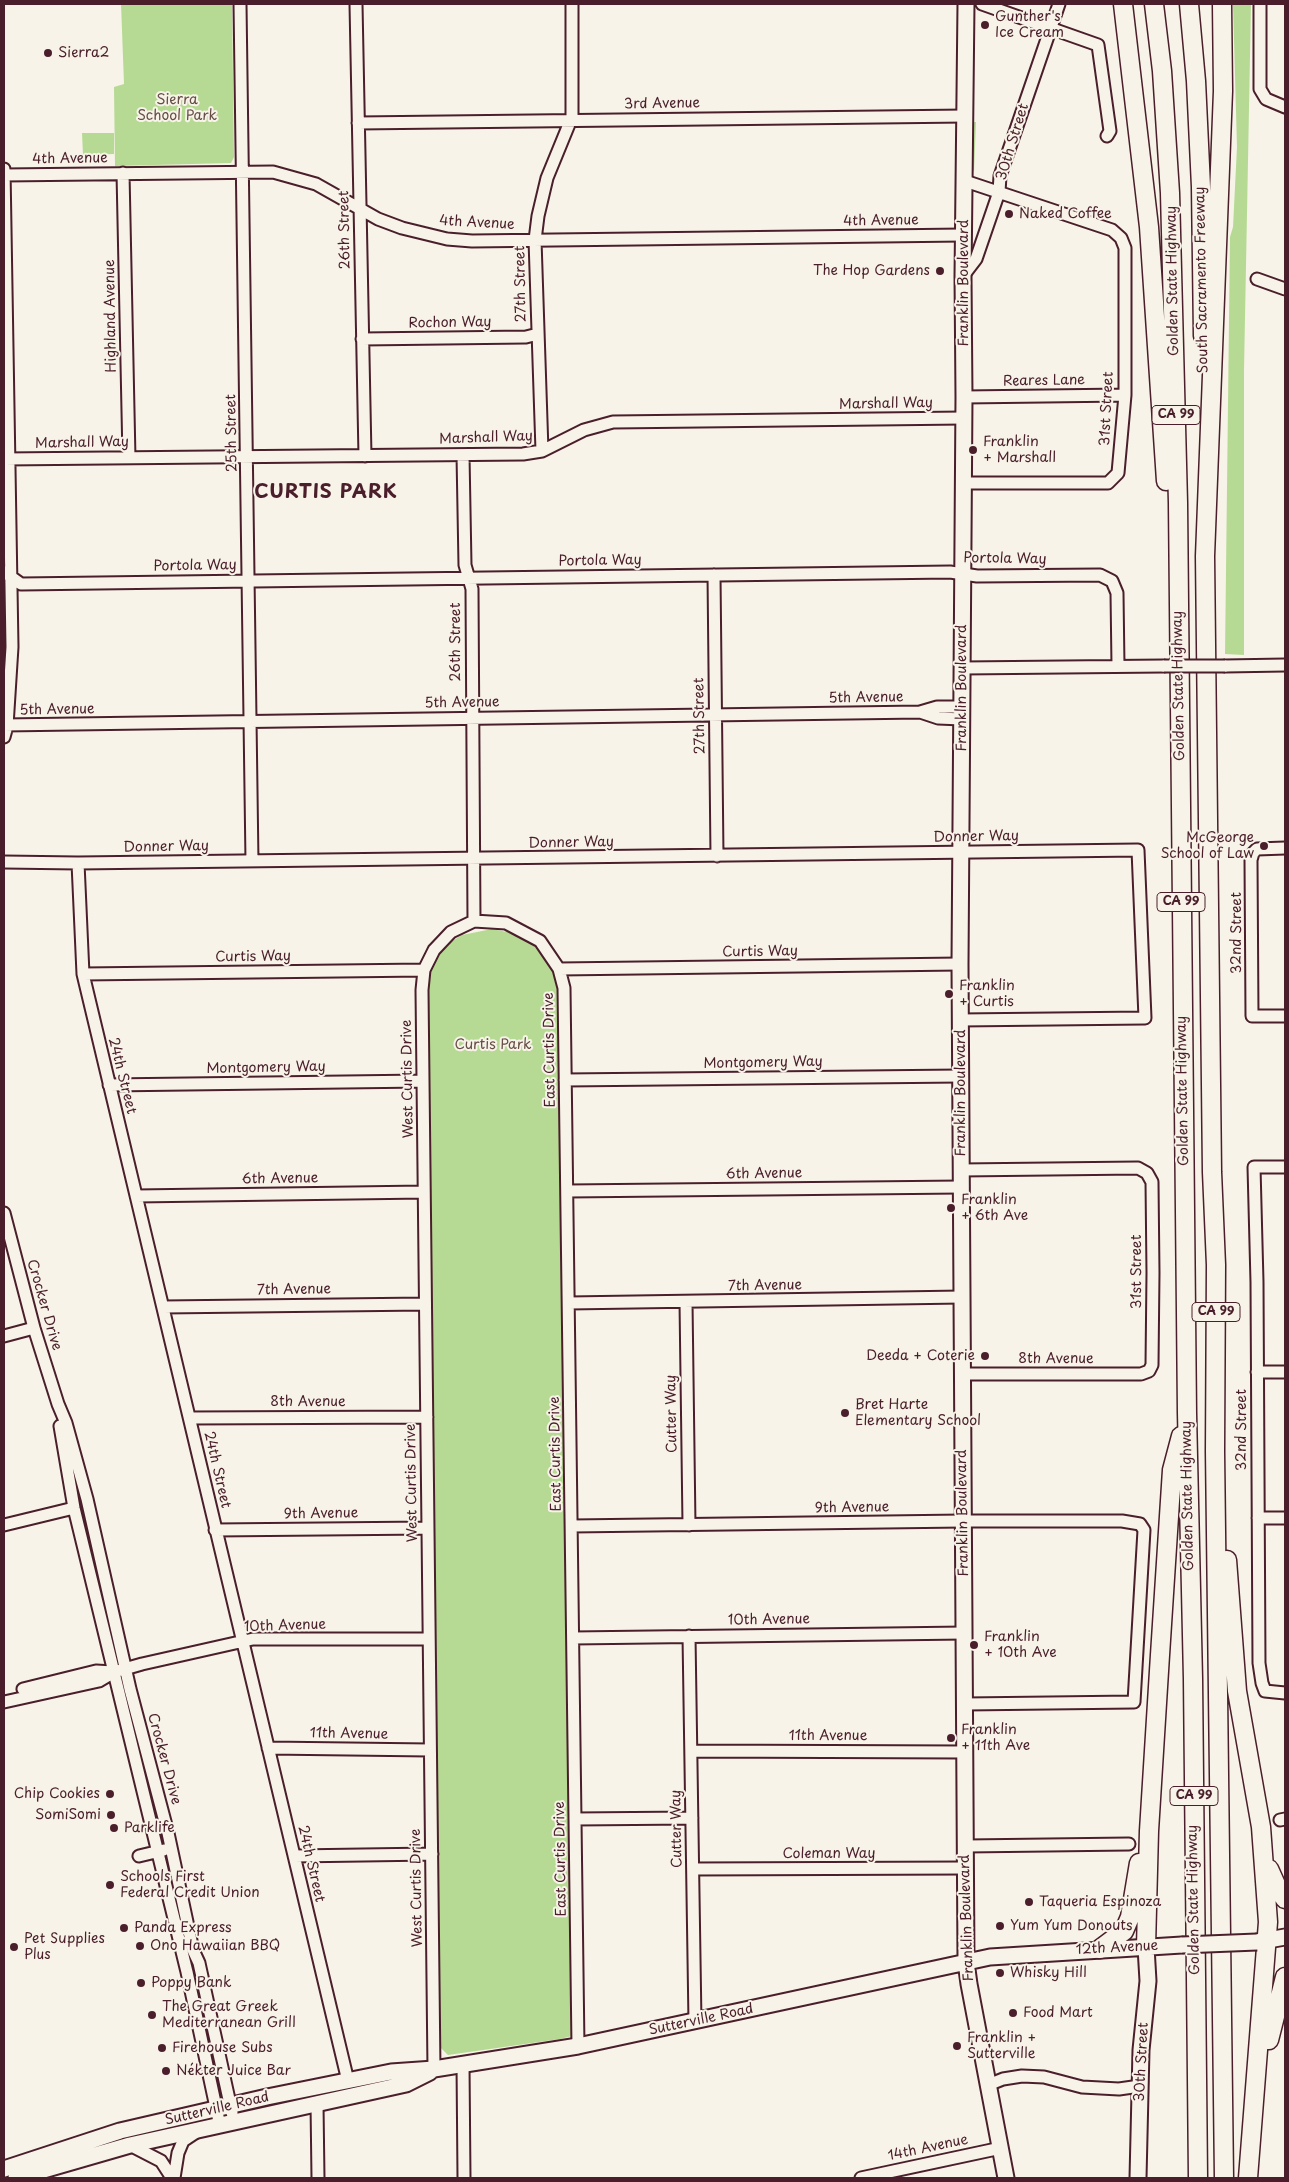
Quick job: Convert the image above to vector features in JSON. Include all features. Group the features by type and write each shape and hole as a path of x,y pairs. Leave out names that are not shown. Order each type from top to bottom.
{"highway":[{"path":"1123,4 1148,227 1178,626"},
{"name":"Golden State Highway","path":"1222,4 1223,91 1206,556 1212,1172 1216,1265 1215,1451 1224,2178"},
{"name":"South Sacramento Freeway","path":"1189,5 1196,81 1201,187 1206,556"},
{"name":"Golden State Highway","path":"1156,8 1170,193 1178,626 1187,1413 1193,1679 1198,2178"},
{"path":"1154,1947 1149,1831 1172,1470 1187,1413"},
{"path":"1215,1451 1234,1638 1237,1691 1264,1852 1268,1922 1262,1942 1257,2084 1248,2178"},
{"path":"1100,1949 1124,1931 1130,1917 1139,1862 1149,1831"},
{"path":"1264,1852 1272,1876 1285,1899"},
{"path":"1257,2084 1285,1977"}],"main road":[{"name":"Franklin Boulevard","path":"966,4 963,235 964,418 962,483 960,964 966,1962 1006,2178"},
{"name":"12th Avenue","path":"966,1962 1012,1954 1262,1942 1285,1938"},
{"name":"12th Avenue","path":"1262,1942 1285,1946"},
{"name":"30th Street","path":"1138,2178 1140,2050 1154,1947"},
{"name":"Sutterville Road","path":"4,2169 120,2131 223,2107 391,2072 434,2069 578,2046 966,1962"},
{"name":"Sutterville Road","path":"16,2178 130,2145 406,2084 434,2069"},
{"path":"297,2107 301,2100 340,2090 347,2086 348,2081"}],"street":[{"name":"25th Street","path":"240,4 241,170 248,457 252,861"},
{"name":"26th Street","path":"356,4 365,456"},
{"name":"27th Street","path":"542,451 535,240 538,216 547,178 571,120 573,108 572,4"},
{"path":"982,4 1098,45 1110,131 1107,136"},
{"name":"30th Street","path":"963,276 976,259 999,192 1000,176 1059,4"},
{"path":"1260,4 1260,84 1263,95 1270,102 1285,108"},
{"name":"3rd Avenue","path":"358,123 966,116"},
{"path":"4,167 7,574 12,647 5,729"},
{"name":"4th Avenue","path":"4,175 241,170 274,172 316,184 360,209 402,228 446,239 535,240 963,235"},
{"name":"Highland Avenue","path":"123,173 129,458"},
{"path":"965,181 999,192"},
{"name":"31st Street","path":"962,483 1108,483 1118,473 1125,395 1125,248 1121,238 1112,230 999,192"},
{"path":"1258,280 1285,289"},
{"name":"Rochon Way","path":"362,339 526,337 538,334"},
{"name":"Reares Lane","path":"964,397 1125,395"},
{"name":"Marshall Way","path":"7,459 523,454 542,451 584,430 613,422 964,418"},
{"name":"26th Street","path":"463,455 465,565 472,589 471,718 474,921"},
{"name":"Portola Way","path":"7,574 21,584 714,575 962,573 978,576 1100,575 1112,581 1117,593 1118,666"},
{"name":"27th Street","path":"714,575 717,856"},
{"path":"962,668 1285,665"},
{"name":"5th Avenue","path":"5,729 251,722 920,712 937,707 962,713"},
{"name":"32nd Street","path":"1285,848 1254,850 1251,860 1252,1016 1285,1016"},
{"name":"Donner Way","path":"4,862 473,859 1138,850 1145,1018 960,1020"},
{"name":"24th Street","path":"78,863 82,974 348,2081"},
{"name":"East Curtis Drive","path":"474,921 497,921 540,941 559,969 564,988 578,2046"},
{"name":"West Curtis Drive","path":"434,2069 422,990 424,970 434,950 442,940 462,925 474,921"},
{"name":"Curtis Way","path":"559,969 960,964"},
{"name":"Curtis Way","path":"82,974 424,970"},
{"name":"Montgomery Way","path":"565,1080 961,1076"},
{"name":"Montgomery Way","path":"109,1085 423,1081"},
{"name":"32nd Street","path":"1285,1167 1254,1167 1258,1282 1259,1663 1262,1683 1266,1691 1285,1694"},
{"name":"31st Street","path":"961,1170 1138,1168 1147,1173 1152,1182 1152,1365 1149,1371"},
{"name":"6th Avenue","path":"568,1191 961,1187"},
{"name":"6th Avenue","path":"136,1196 424,1192"},
{"name":"Crocker Drive","path":"4,1213 34,1328 58,1404 66,1423 87,1499 193,1950 199,1963 223,2107"},
{"name":"7th Avenue","path":"569,1303 962,1297"},
{"name":"Cutter Way","path":"686,1302 689,1525"},
{"name":"7th Avenue","path":"163,1307 425,1304"},
{"path":"4,1336 34,1328"},
{"name":"8th Avenue","path":"962,1374 1141,1374 1149,1371"},
{"path":"1257,1372 1285,1372"},
{"name":"Crocker Drive","path":"58,1404 74,1508 187,1972 227,2124"},
{"name":"8th Avenue","path":"190,1418 427,1417"},
{"path":"4,1524 74,1508"},
{"path":"1258,1518 1285,1518"},
{"name":"9th Avenue","path":"572,1526 963,1521 1140,1524 1144,1530 1134,1702 965,1704"},
{"name":"9th Avenue","path":"215,1530 428,1528"},
{"name":"10th Avenue","path":"573,1638 965,1632"},
{"name":"Cutter Way","path":"690,1636 695,2022"},
{"name":"10th Avenue","path":"4,1702 98,1681 126,1668 252,1639 429,1640"},
{"name":"10th Avenue","path":"4,1694 96,1671 114,1672"},
{"name":"11th Avenue","path":"268,1748 430,1750"},
{"name":"11th Avenue","path":"691,1751 965,1752"},
{"path":"575,1819 692,1818"},
{"path":"966,1846 1129,1844"},
{"path":"139,1856 170,1849"},
{"path":"294,1856 432,1854"},
{"name":"Coleman Way","path":"693,1869 966,1868"},
{"path":"462,2064 464,2178"},
{"path":"988,2085 1003,2079 1022,2076 1044,2077 1082,2088 1119,2089 1140,2086"},
{"path":"317,2104 318,2178"},
{"path":"173,2178 183,2141 200,2130"},
{"path":"130,2145 161,2161 173,2178"},
{"name":"14th Avenue","path":"861,2178 1001,2148"}],"green space":[{"name":"Sierra School Park","path":"121,4 232,4 234,157 231,163 115,166 114,87 124,84"},
{"path":"1233,4 1251,4 1244,370 1244,655 1225,654 1230,237 1233,227 1237,147"},
{"path":"972,122 976,122 974,172 972,167"},
{"path":"82,133 114,133 114,154 83,155"},
{"name":"Curtis Park","path":"492,929 507,932 533,944 554,970 559,991 575,2029 572,2036 560,2039 448,2055 438,2045 427,974 435,959 449,943 462,935"}],"place":[{"name":"Gunther's Ice Cream","path":"985,25"},
{"name":"Sierra2","path":"48,53"},
{"name":"Naked Coffee","path":"1009,214"},
{"name":"The Hop Gardens","path":"940,271"},
{"name":"Franklin + Marshall","path":"973,450"},
{"name":"McGeorge School of Law","path":"1264,846"},
{"name":"Franklin + Curtis","path":"949,994"},
{"name":"Franklin + 6th Ave","path":"951,1208"},
{"name":"Deeda + Coterie","path":"985,1356"},
{"name":"Bret Harte Elementary School","path":"845,1413"},
{"name":"Franklin + 10th Ave","path":"974,1645"},
{"name":"Franklin + 11th Ave","path":"951,1738"},
{"name":"Chip Cookies","path":"110,1794"},
{"name":"SomiSomi","path":"111,1815"},
{"name":"Parklife","path":"114,1828"},
{"name":"Schools First Federal Credit Union","path":"110,1885"},
{"name":"Taqueria Espinoza","path":"1029,1902"},
{"name":"Yum Yum Donouts","path":"1000,1926"},
{"name":"Panda Express","path":"124,1928"},
{"name":"Ono Hawaiian BBQ","path":"140,1946"},
{"name":"Pet Supplies Plus","path":"14,1947"},
{"name":"Whisky Hill","path":"1000,1973"},
{"name":"Poppy Bank","path":"141,1983"},
{"name":"Food Mart","path":"1013,2013"},
{"name":"The Great Greek Mediterranean Grill","path":"152,2015"},
{"name":"Franklin + Sutterville","path":"957,2046"},
{"name":"Firehouse Subs","path":"162,2048"},
{"name":"Nékter Juice Bar","path":"166,2071"}],"district":[{"name":"CURTIS PARK","path":"326,493"}]}
